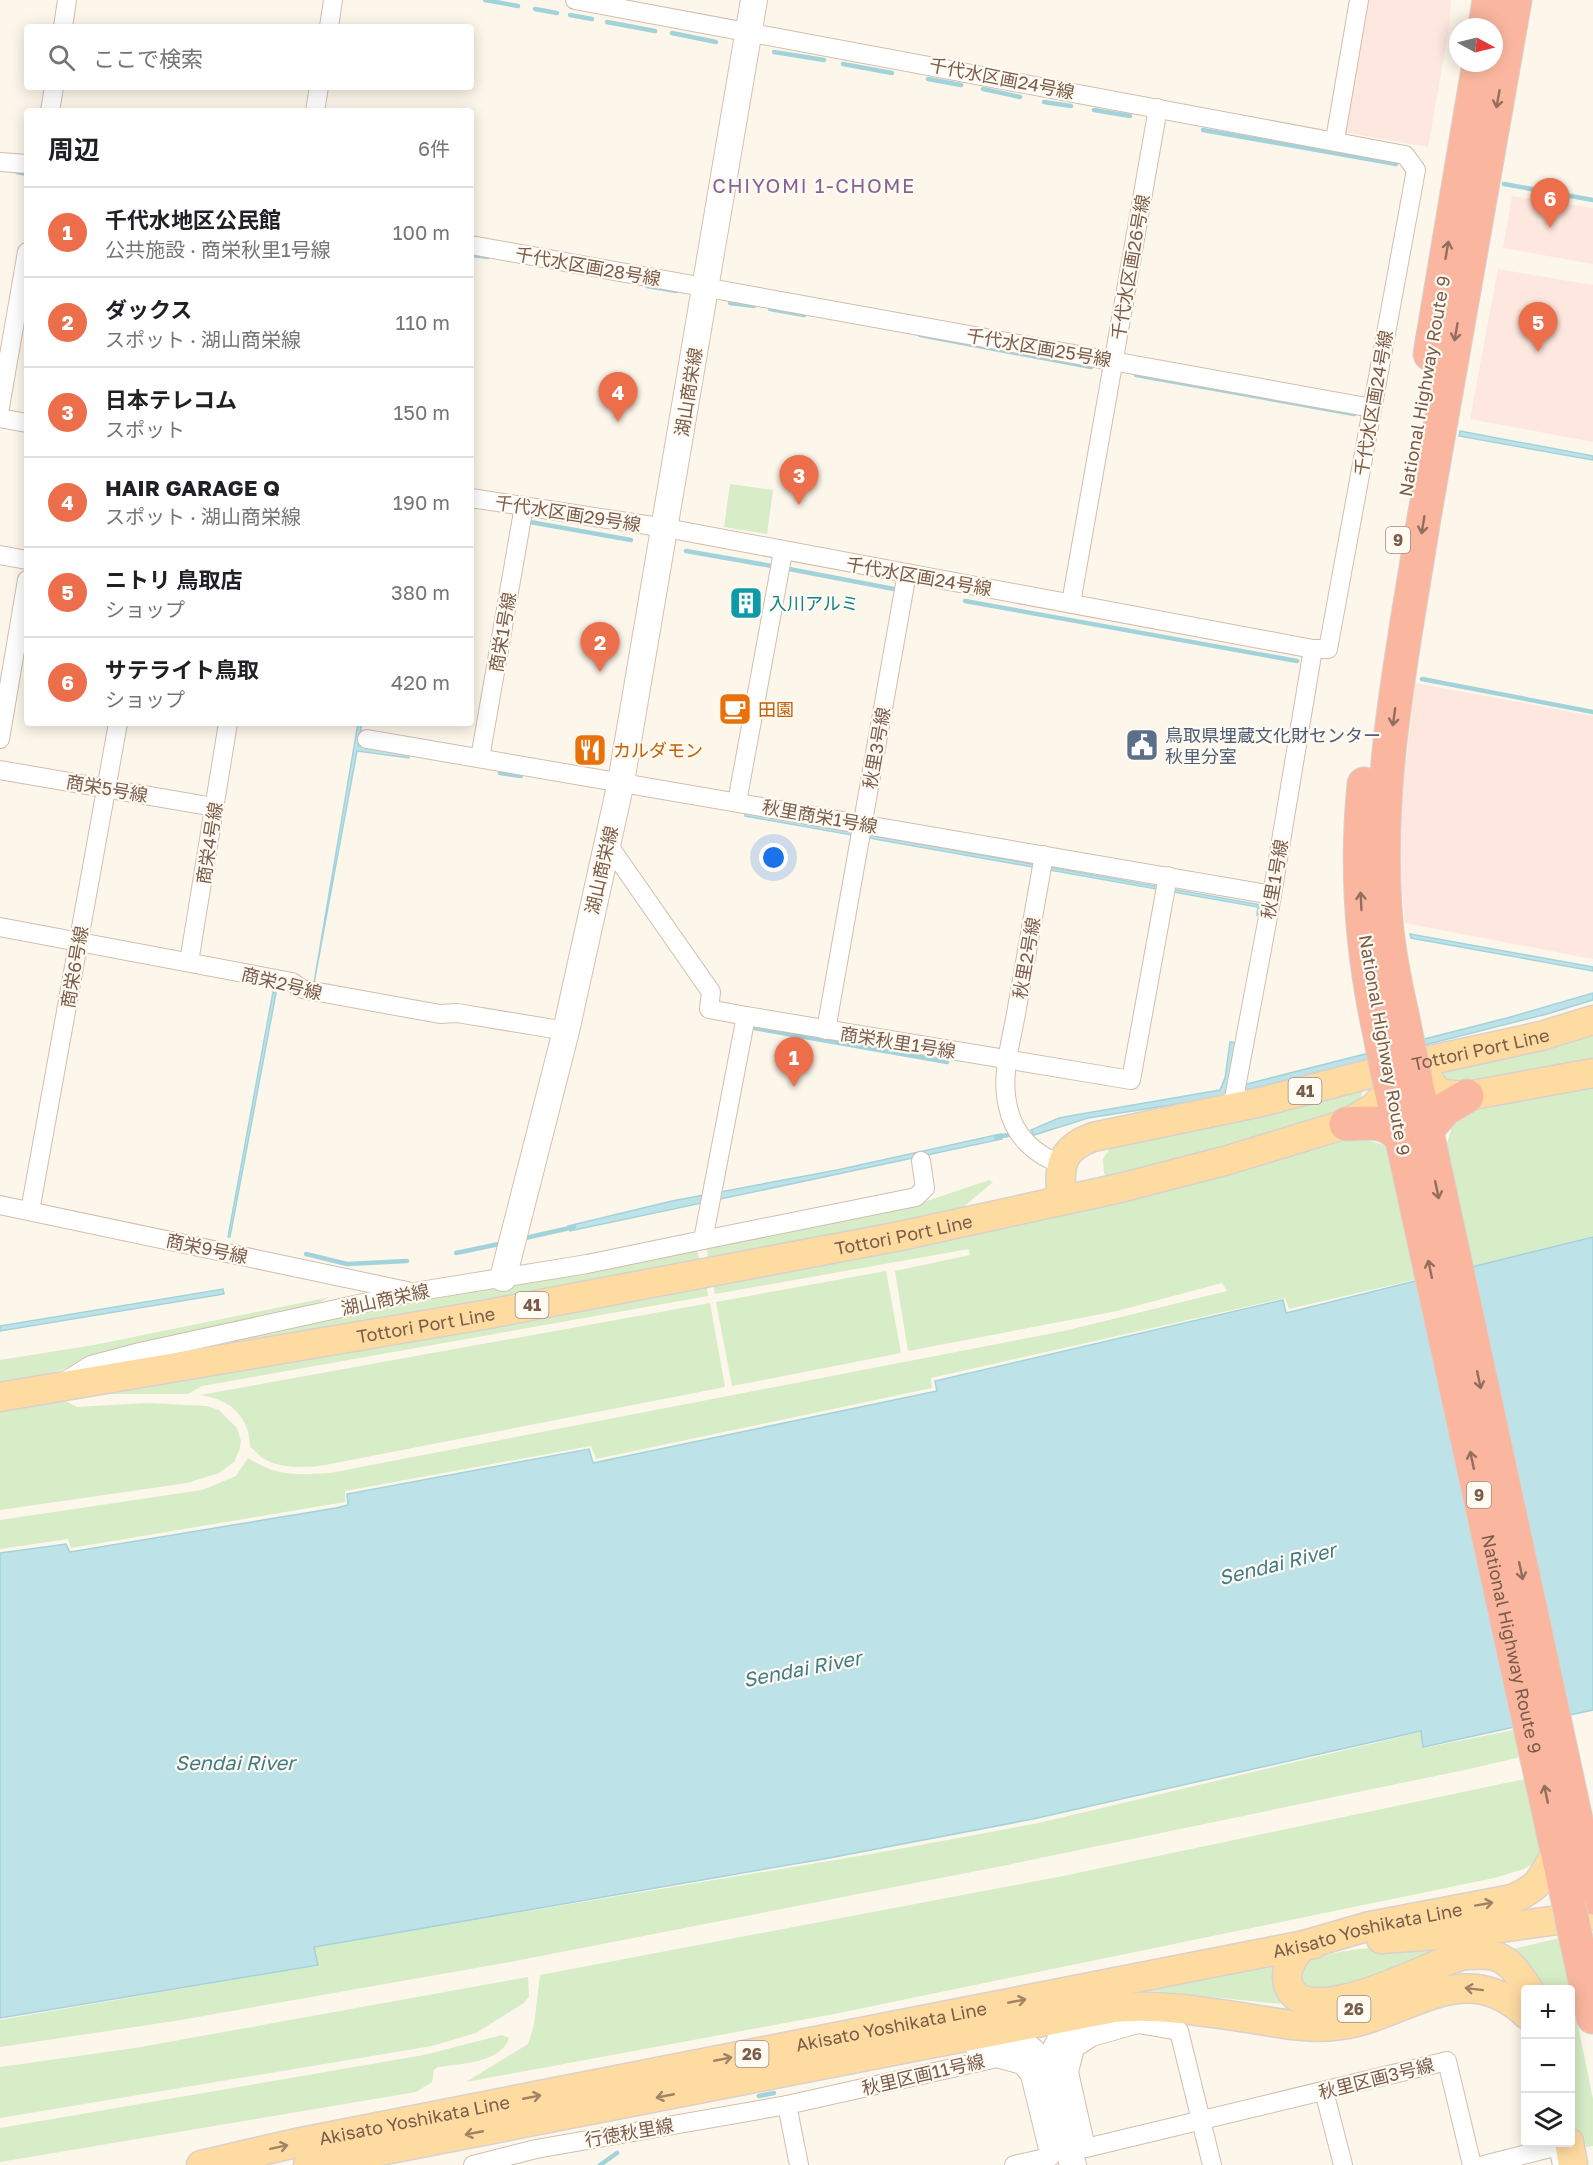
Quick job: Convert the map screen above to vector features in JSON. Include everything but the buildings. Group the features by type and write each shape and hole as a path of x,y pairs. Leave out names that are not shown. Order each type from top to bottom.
{"highway":[{"name":"National Highway Route 9","path":"1499,7 1440,420 1396,705 1384,825 1386,919 1397,1016 1409,1078 1413,1135 1581,1890 1593,2017"},
{"name":"National Highway Route 9","path":"1397,1016 1367,964 1360,887 1360,830 1364,780 1393,572 1477,72"},
{"path":"1346,1124 1382,1124 1413,1135 1445,1109 1467,1096"}],"main road":[{"name":"Tottori Port Line","path":"1061,1164 1070,1149 1093,1137 1232,1109 1385,1070 1541,1036 1593,1020"},
{"name":"Tottori Port Line","path":"0,1397 506,1310 900,1236 1061,1200 1219,1163 1346,1124 1373,1108 1409,1078 1430,1083 1442,1094 1467,1096 1593,1073"},
{"path":"1061,1164 1061,1200"},
{"name":"Akisato Yoshikata Line","path":"201,2165 245,2154 1304,1945 1370,1926 1512,1899 1533,1888 1543,1879 1581,1890"},
{"name":"26","path":"1304,1945 1466,1933 1581,1890"},
{"name":"26","path":"1114,2008 1185,2001 1297,2013 1346,2011 1393,1995 1477,1955 1581,1890"},
{"path":"1304,1945 1289,1965 1287,1976 1290,1987 1296,1994 1316,2002 1347,1999 1461,1956 1477,1955 1502,1959 1516,1970 1526,1985"},
{"name":"Akisato Yoshikata Line","path":"308,2165 1114,2008 1178,2008 1301,2026 1330,2026 1361,2021 1437,1992 1461,1988 1495,1993 1521,2010"},
{"path":"1570,2147 1573,2165"},
{"path":"186,2165 245,2154"}],"street":[{"path":"63,24 67,0"},
{"path":"329,24 333,0"},
{"name":"千代水区画24号線","path":"574,0 748,30 1335,140 1405,155 1416,170 1328,649 1312,649 783,552 666,528"},
{"name":"湖山商栄線","path":"56,1388 91,1365 120,1357 414,1292 503,1278 566,1031 621,782 754,0"},
{"path":"1335,140 1359,0"},
{"path":"50,108 54,90"},
{"path":"316,108 318,90"},
{"name":"千代水区画26号線","path":"1071,603 1158,108"},
{"path":"0,162 24,164"},
{"name":"千代水区画28号線","path":"474,246 705,286"},
{"path":"0,407 24,269"},
{"name":"千代水区画25号線","path":"705,286 1372,408"},
{"path":"0,418 24,422"},
{"name":"千代水区画29号線","path":"474,498 666,528"},
{"name":"商栄1号線","path":"480,758 524,506"},
{"path":"737,802 783,552"},
{"path":"0,555 24,559"},
{"name":"秋里3号線","path":"826,1030 906,573"},
{"path":"0,738 24,598"},
{"name":"秋里1号線","path":"1232,1109 1272,895 1312,649"},
{"name":"商栄6号線","path":"30,1210 117,726"},
{"name":"商栄4号線","path":"189,962 228,726"},
{"name":"秋里商栄1号線","path":"367,739 1272,895"},
{"name":"商栄5号線","path":"0,770 214,807"},
{"name":"商栄秋里1号線","path":"607,843 711,992 709,1009 1131,1080 1168,876"},
{"name":"秋里2号線","path":"1044,855 1008,1060 1006,1099 1019,1132 1040,1155 1061,1164"},
{"name":"商栄2号線","path":"0,927 292,982 302,989 360,1000 440,1014 457,1013 566,1031"},
{"path":"703,1240 746,1016"},
{"path":"503,1278 916,1197 925,1188 921,1161"},
{"name":"商栄9号線","path":"0,1205 414,1292"},
{"path":"1070,2156 1058,2104 1053,2063 1059,2042 1078,2027 1114,2008"},
{"path":"1070,2156 1072,2053 1080,2043 1092,2037 1138,2024 1179,2031 1212,2165"},
{"path":"796,2070 1011,2042 1024,2045 1039,2058 1058,2104"},
{"name":"秋里区画11号線","path":"787,2105 997,2058 1012,2060 1022,2065 1030,2074 1070,2156"},
{"name":"秋里区画3号線","path":"1070,2156 1201,2120 1447,2061 1472,2165"},
{"path":"1324,2091 1343,2165"},
{"path":"787,2105 799,2165"},
{"name":"行徳秋里線","path":"473,2165 537,2157 787,2105"},
{"path":"798,2120 808,2165"},
{"path":"1484,2165 1558,2146 1562,2165"},
{"path":"1014,2165 1070,2156"}],"shaded area":[{"path":"1367,0 1451,0 1449,28 1428,147 1344,132"},
{"path":"1512,196 1593,208 1593,264 1503,248"},
{"path":"1498,269 1593,285 1593,442 1470,419"},
{"path":"1415,683 1593,716 1593,959 1405,923 1397,841"}],"green space":[{"path":"730,484 773,490 767,534 724,527"},
{"path":"1593,1027 1593,1065 1497,1083 1448,1081 1439,1070"},
{"path":"1593,1081 1593,1236 1472,1267 1446,1147 1453,1123 1485,1103"},
{"path":"1364,1085 1360,1102 1306,1131 1113,1179 1104,1174 1103,1159 1110,1148"},
{"path":"1368,1140 1386,1146 1393,1158 1418,1279 1289,1309 1285,1298 931,1378 932,1388 596,1459 591,1446 345,1491 345,1502 71,1548 68,1539 0,1549 0,1520 202,1490 236,1476 248,1458 278,1472 330,1473 1064,1331 1227,1291 1222,1283 1117,1311 908,1351 895,1271 970,1255 969,1249 715,1294 712,1280 1331,1141"},
{"path":"989,1180 993,1182 962,1208 927,1219 709,1263 707,1249 921,1203"},
{"path":"697,1250 701,1265 98,1369 334,1316"},
{"path":"886,1271 901,1353 732,1386 716,1302"},
{"path":"706,1282 708,1296 202,1386 188,1394 103,1394"},
{"path":"330,1297 318,1303 122,1351 42,1376 0,1385 0,1360 94,1345"},
{"path":"710,1303 725,1387 325,1465 292,1467 268,1461 250,1447 246,1427 236,1411 229,1405 211,1397 200,1395"},
{"path":"62,1399 77,1407 148,1403 207,1406 219,1410 237,1428 241,1441 239,1451 234,1462 219,1473 187,1483 0,1510 0,1406"},
{"path":"1519,1729 1525,1756 1469,1769 1002,1866 510,1962 175,2021 0,2047 0,2020 318,1965 314,1947 871,1854 1039,1823 1421,1732 1423,1748"},
{"path":"1529,1778 1544,1842 1538,1860 1524,1869 1494,1878 839,2013 466,2082 528,2044 534,2025 540,1975 1063,1876"},
{"path":"1560,1938 1570,1985 1536,1985 1505,1951"},
{"path":"1451,1942 1387,1978 1306,1992 1299,1967 1310,1960 1348,1951"},
{"path":"1275,1962 1273,1977 1281,2003 1279,2004 1154,1991 1114,1995"},
{"path":"528,1977 529,1996 524,2003 476,2033 432,2046 0,2118 0,2067 135,2048"},
{"path":"1575,2011 1593,2099 1593,2146 1586,2147 1584,2138 1575,2139"},
{"path":"502,2035 509,2038 498,2053 478,2061 438,2067 434,2070 432,2082 416,2092 0,2162 0,2128 424,2055"}],"water":[{"path":"1460,431 1593,456 1593,460 1459,436"},
{"path":"357,726 361,726 358,746 409,754 409,758 357,751 314,983"},
{"path":"745,813 1262,905 1261,913 1257,915 1258,907 745,816"},
{"path":"1410,934 1593,967 1593,971 1411,938"},
{"path":"273,992 276,993 230,1237 228,1237"},
{"path":"1593,993 1593,1000 1547,1014 1243,1091 1243,1085 1507,1018"},
{"path":"1230,1042 1238,1043 1228,1096 1088,1118 1034,1135 1031,1130 1059,1118 1220,1090 1225,1078"},
{"path":"1001,1134 1002,1139 570,1231 568,1226 672,1201 837,1170"},
{"name":"Sendai River","path":"1593,1237 1593,1710 1423,1747 1421,1731 1033,1819 829,1858 314,1947 318,1965 0,2018 0,1553 66,1544 70,1552 336,1508 348,1505 347,1494 589,1449 593,1463 937,1391 935,1381 1283,1300 1286,1313"},
{"path":"223,1289 224,1294 0,1331 0,1326"}],"waterway":[{"path":"485,0 518,6"},
{"path":"535,9 557,13"},
{"path":"570,15 592,19"},
{"path":"607,22 655,31"},
{"path":"672,33 716,42"},
{"path":"774,52 824,60"},
{"path":"843,64 892,73"},
{"path":"928,79 961,85"},
{"path":"983,89 1020,97"},
{"path":"1044,102 1071,106"},
{"path":"1094,110 1130,116"},
{"path":"1203,130 1396,164"},
{"path":"17,172 24,173"},
{"path":"1504,184 1593,200"},
{"path":"474,255 488,257"},
{"path":"647,286 676,291"},
{"path":"730,303 754,306"},
{"path":"770,309 804,315"},
{"path":"920,335 1091,367"},
{"path":"1136,375 1354,414"},
{"path":"530,522 631,540"},
{"path":"686,551 772,566"},
{"path":"789,569 894,589"},
{"path":"965,601 1297,661"},
{"path":"1422,679 1593,712"},
{"path":"500,773 521,776"},
{"path":"754,1028 947,1062"},
{"path":"996,1137 1014,1134"},
{"path":"521,1239 574,1227"},
{"path":"456,1253 504,1243"},
{"path":"306,1254 347,1264 407,1261"},
{"path":"759,2096 774,2093"},
{"path":"600,2165 617,2153"}],"place":[{"name":"サテライト鳥取","path":"1550,228"},
{"name":"ニトリ 鳥取店","path":"1538,352"},
{"name":"HAIR GARAGE Q","path":"618,422"},
{"name":"日本テレコム","path":"799,505"},
{"name":"入川アルミ","path":"746,603"},
{"name":"ダックス","path":"600,672"},
{"name":"田園","path":"735,709"},
{"name":"鳥取県埋蔵文化財センター 秋里分室","path":"1142,745"},
{"name":"カルダモン","path":"590,750"},
{"name":"千代水地区公民館","path":"794,1087"}],"district":[{"name":"CHIYOMI 1-CHOME","path":"814,185"}]}
